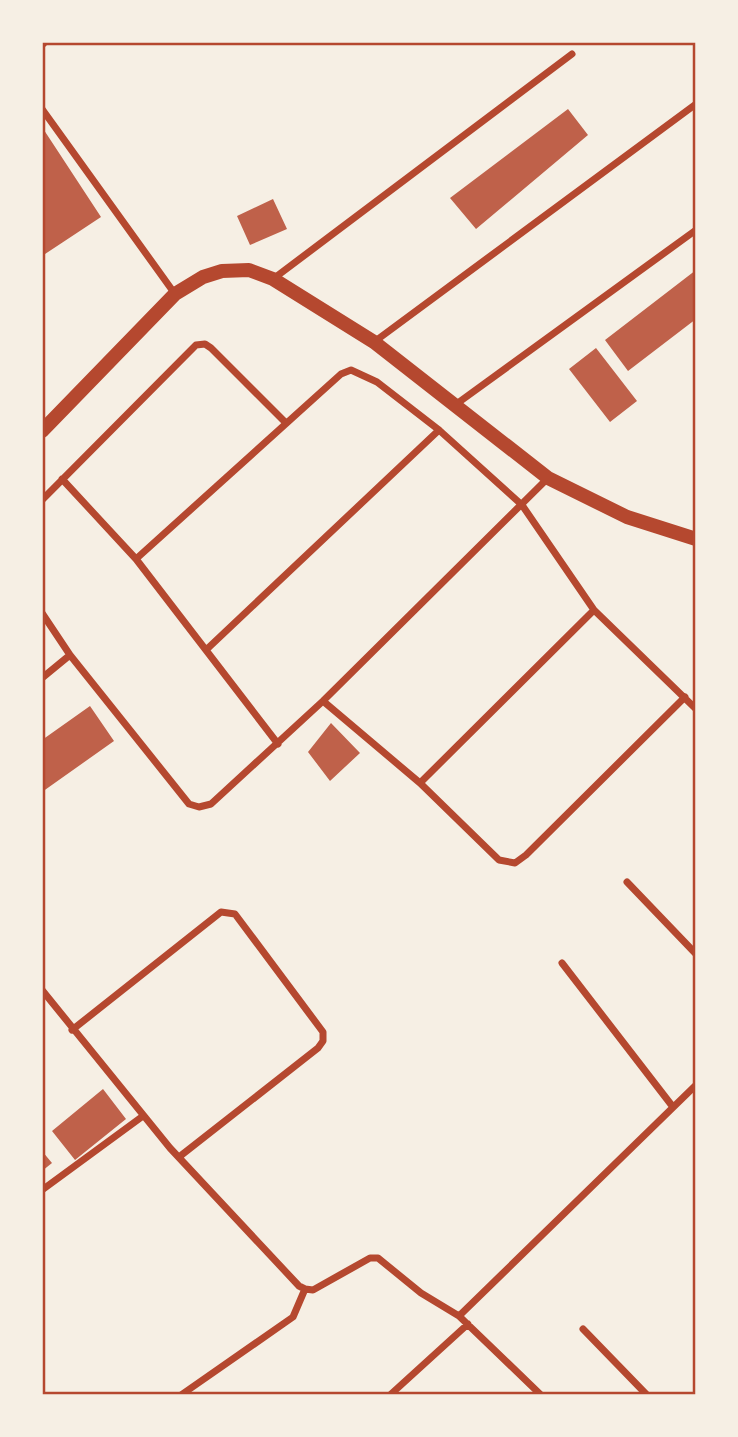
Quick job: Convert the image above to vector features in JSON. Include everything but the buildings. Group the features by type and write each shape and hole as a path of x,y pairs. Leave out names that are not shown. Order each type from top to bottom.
{"main road":[{"path":"42,431 174,294 203,277 222,271 249,270 273,279 374,342 548,478 627,517 696,539"}],"street":[{"path":"273,279 572,54"},
{"path":"374,342 696,104"},
{"path":"42,109 174,294"},
{"path":"454,405 696,230"},
{"path":"42,500 196,345 205,344 211,348 286,423"},
{"path":"136,559 341,374 351,370 377,382 439,430 523,505 594,610 696,709"},
{"path":"206,650 439,430"},
{"path":"42,613 70,655 189,804 211,804 323,701 548,478"},
{"path":"62,479 136,559 278,744"},
{"path":"420,783 594,610"},
{"path":"42,678 70,655"},
{"path":"323,701 420,783 499,860 514,863 526,855 685,697"},
{"path":"627,881 696,954"},
{"path":"72,1030 221,912 234,914 323,1032 323,1041 318,1048 179,1157"},
{"path":"562,962 673,1107"},
{"path":"42,990 143,1116 299,1286 313,1290 374,1257 383,1261 421,1293 459,1316 541,1395"},
{"path":"459,1316 696,1085"},
{"path":"42,1190 143,1116"},
{"path":"181,1395 293,1317 305,1289"},
{"path":"390,1395 468,1324"},
{"path":"583,1329 647,1395"}]}
